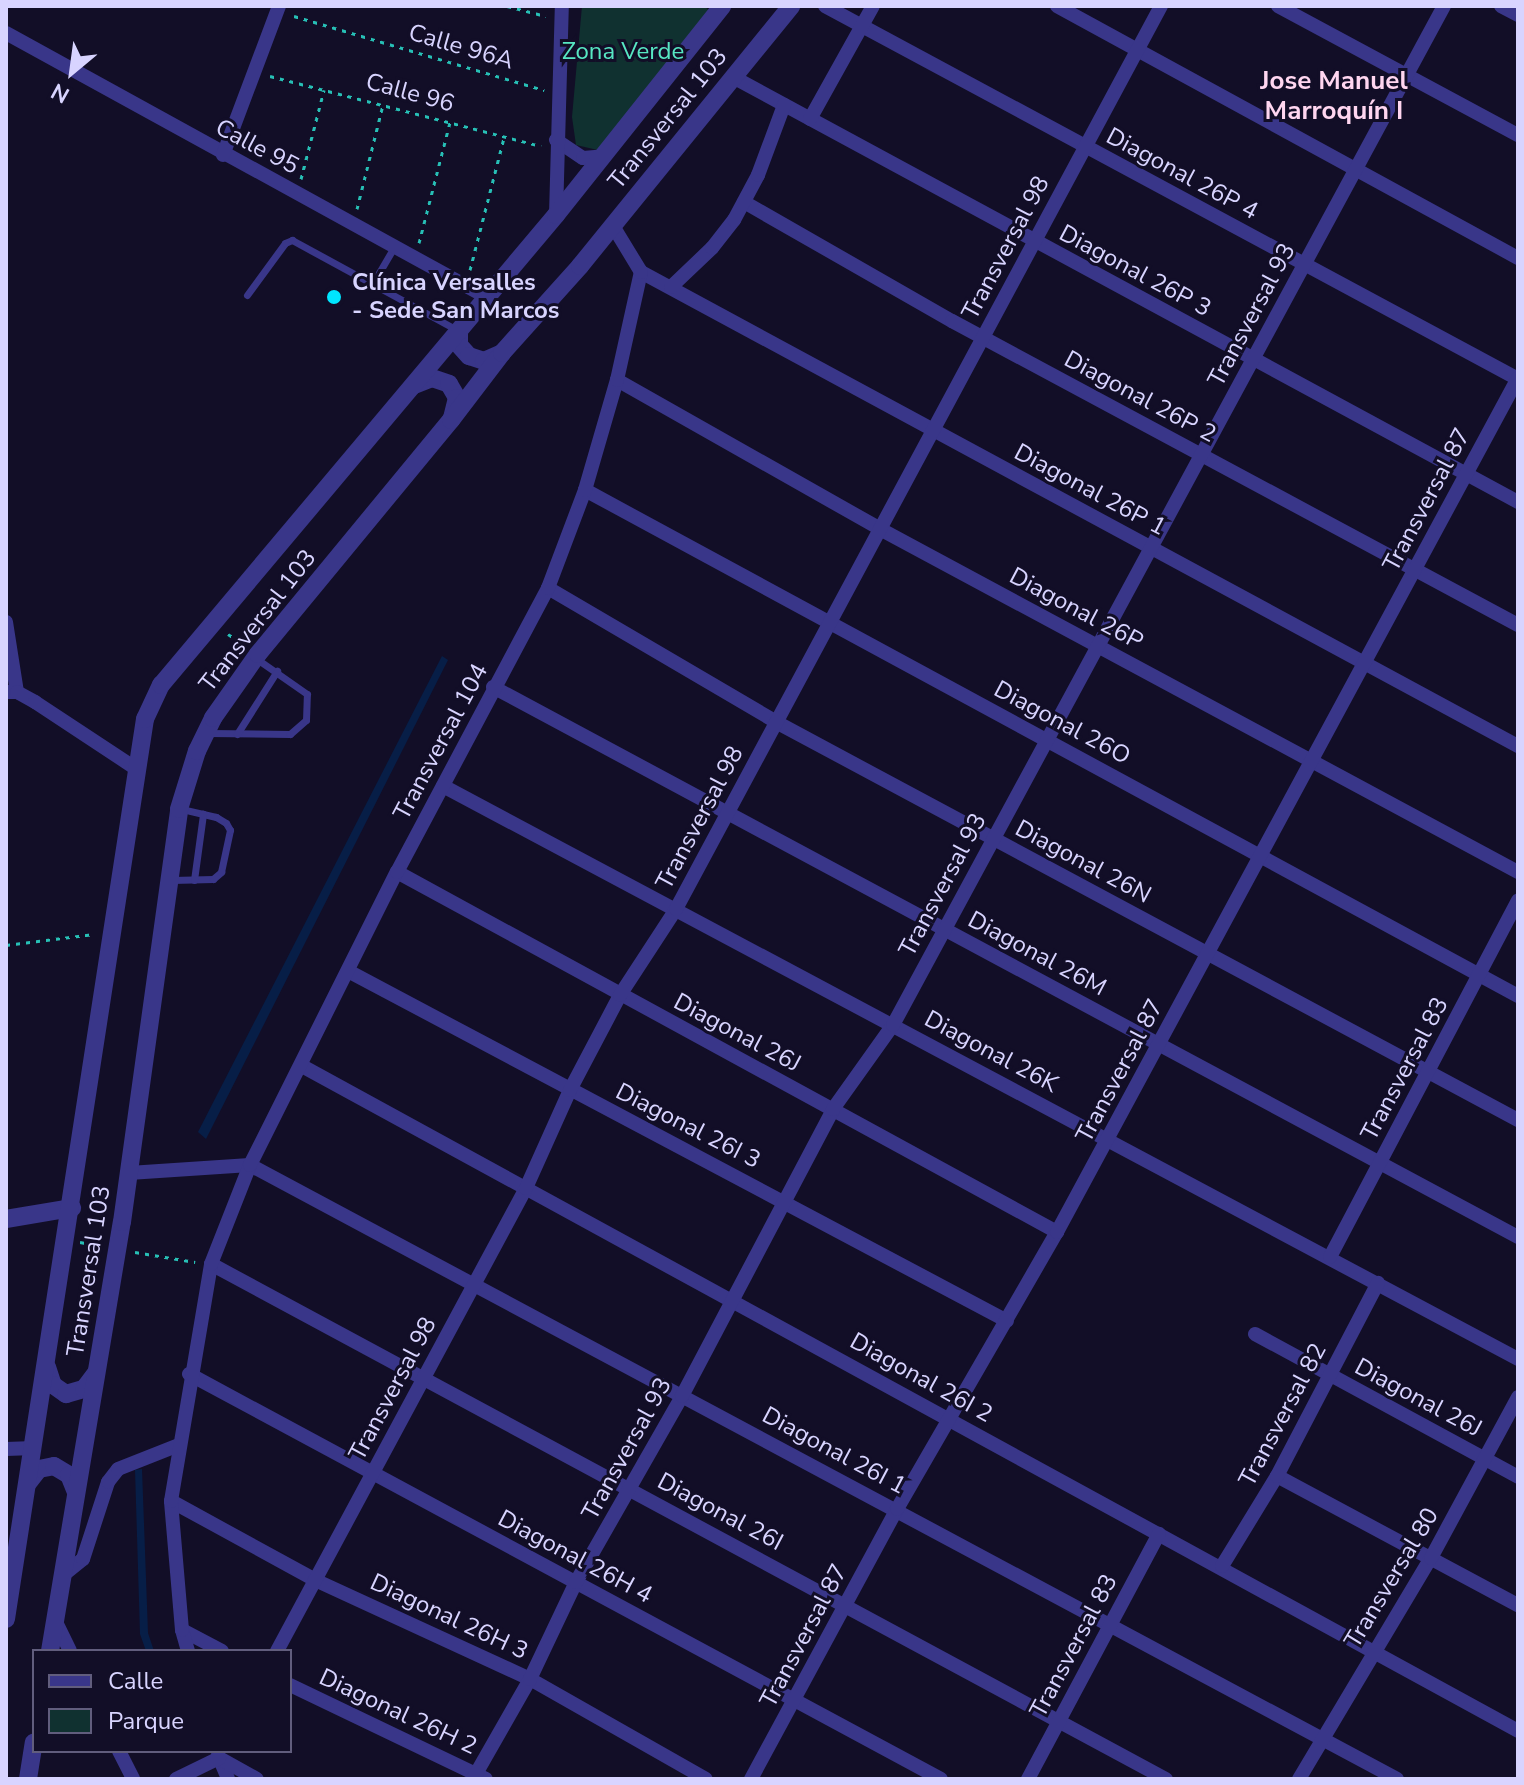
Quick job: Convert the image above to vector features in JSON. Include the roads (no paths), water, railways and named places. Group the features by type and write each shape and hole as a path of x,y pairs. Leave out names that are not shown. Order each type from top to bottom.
{"street":[{"name":"Transversal 103","path":"50,1649 129,1173 179,809 206,733 256,656 451,420 502,353 613,226 791,6"},
{"name":"Diagonal 26P 4","path":"825,6 1518,379"},
{"path":"810,119 873,6"},
{"path":"1057,6 1518,258"},
{"name":"Transversal 98","path":"278,1649 526,1188 570,1090 620,995 676,909 1161,6"},
{"path":"1278,6 1518,135"},
{"name":"Transversal 93","path":"478,1777 530,1679 576,1582 631,1490 833,1109 893,1025 1444,6"},
{"path":"1501,6 1518,15"},
{"name":"Transversal 103","path":"6,1619 11,1562 34,1448 135,768 145,719 161,685 488,298 604,156 716,8"},
{"path":"223,155 278,9"},
{"path":"556,215 562,14"},
{"name":"Calle 95","path":"6,33 488,298"},
{"name":"Diagonal 26P 3","path":"733,77 1518,502"},
{"path":"671,287 712,248 744,202 758,175 784,105"},
{"path":"556,145 583,158 604,156"},
{"name":"Diagonal 26P 2","path":"744,202 983,338 1518,625"},
{"path":"613,226 641,272"},
{"name":"Diagonal 26P 1","path":"641,272 1518,746"},
{"name":"Transversal 104","path":"211,1264 250,1165 397,872 548,588 585,490 617,380 641,272"},
{"path":"459,331 459,345 469,356 484,361 502,353"},
{"path":"411,388 432,378 449,384 457,398 451,420"},
{"name":"Transversal 87","path":"751,1779 897,1509 1007,1321 1108,1139 1518,379"},
{"name":"Diagonal 26P","path":"617,380 880,529 1518,872"},
{"name":"Diagonal 26O","path":"585,490 1518,996"},
{"name":"Diagonal 26N","path":"548,588 776,722 1518,1120"},
{"path":"6,622 11,692 135,768"},
{"name":"Diagonal 26M","path":"493,687 1518,1237"},
{"name":"Diagonal 26K","path":"443,786 1518,1359"},
{"name":"Diagonal 26J","path":"397,872 1057,1232"},
{"name":"Transversal 83","path":"1330,1257 1518,901"},
{"name":"Diagonal 26I 3","path":"348,971 785,1200 1007,1321"},
{"name":"Diagonal 26I 2","path":"302,1066 1222,1566 1518,1731"},
{"path":"129,1173 250,1165"},
{"name":"Diagonal 26I 1","path":"250,1165 1397,1779"},
{"path":"6,1219 72,1208"},
{"path":"187,1649 182,1630 171,1501 189,1374 211,1264"},
{"name":"Diagonal 26I","path":"211,1264 1166,1779"},
{"name":"Transversal 82","path":"1222,1566 1277,1476 1378,1283"},
{"name":"Diagonal 26J","path":"1255,1334 1518,1477"},
{"path":"47,1364 53,1385 66,1394 84,1389 96,1372"},
{"name":"Diagonal 26H 4","path":"189,1374 941,1779"},
{"name":"Transversal 80","path":"1299,1779 1431,1558 1518,1397"},
{"path":"62,1576 83,1559 108,1482 118,1469 179,1445"},
{"path":"6,1449 34,1448"},
{"path":"28,1484 39,1469 54,1466 69,1475 76,1492"},
{"path":"1277,1476 1518,1605"},
{"name":"Diagonal 26H 3","path":"171,1501 315,1580 530,1679 706,1779"},
{"name":"Transversal 83","path":"1028,1779 1159,1534"},
{"path":"55,1620 69,1649"},
{"path":"182,1630 218,1649"},
{"name":"Diagonal 26H 2","path":"292,1686 478,1777"},
{"path":"28,1779 32,1753"},
{"path":"120,1753 133,1779"},
{"path":"176,1779 217,1756"},
{"path":"217,1756 228,1779"},
{"path":"217,1756 257,1779"}],"lane":[{"path":"247,295 285,243 292,240 459,331"},
{"path":"373,283 394,247"},
{"path":"206,733 290,734 306,720 307,694 256,656"},
{"path":"237,734 277,671"},
{"path":"169,880 213,879 221,872 228,845 230,830 226,823 179,809"},
{"path":"194,880 203,814"}],"water":[{"path":"442,656 448,660 206,1139 198,1132"},
{"path":"142,1469 148,1633 153,1649 145,1649 140,1634 135,1470"}],"place":[{"name":"Clínica Versalles - Sede San Marcos","path":"334,297"}],"district":[{"name":"Jose Manuel Marroquín I","path":"1334,96"}],"park label":[{"name":"Zona Verde","path":"623,52"}]}
